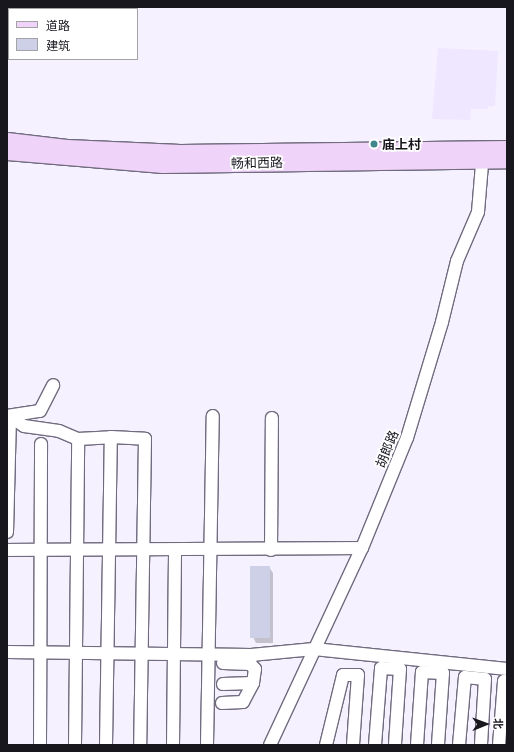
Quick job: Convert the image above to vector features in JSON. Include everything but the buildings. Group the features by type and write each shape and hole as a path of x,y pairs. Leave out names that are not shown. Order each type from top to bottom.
{"main road":[{"name":"畅和西路","path":"7,140 67,147 180,152 483,154 507,160"},
{"name":"畅和西路","path":"7,152 162,165 483,154 507,148"}],"street":[{"name":"胡郎路","path":"270,745 362,548 407,438 426,381 457,261 478,212 483,154"},
{"path":"8,416 40,411 53,385"},
{"path":"8,416 24,426 59,431 78,440 111,437 145,439 140,745"},
{"path":"7,532 8,416"},
{"path":"207,745 210,654 213,416"},
{"path":"271,550 272,418"},
{"path":"106,745 111,437"},
{"path":"75,745 78,440"},
{"path":"40,745 41,444"},
{"path":"7,550 211,551 362,548"},
{"path":"173,745 175,551"},
{"path":"223,663 314,649 507,669"},
{"path":"7,652 210,654 251,659"},
{"path":"222,703 243,702 253,683 255,669 251,659"},
{"path":"375,745 381,668 400,669 395,745"},
{"path":"417,745 422,672 443,673 438,745"},
{"path":"326,745 343,675 358,675 353,745"},
{"path":"459,745 465,677 485,679 481,745"},
{"path":"499,745 504,681 507,682"},
{"path":"223,684 253,683"}],"shaded area":[{"path":"438,48 498,51 495,106 488,106 488,109 471,109 470,120 432,119"}],"place":[{"name":"庙上村","path":"374,144"}]}
